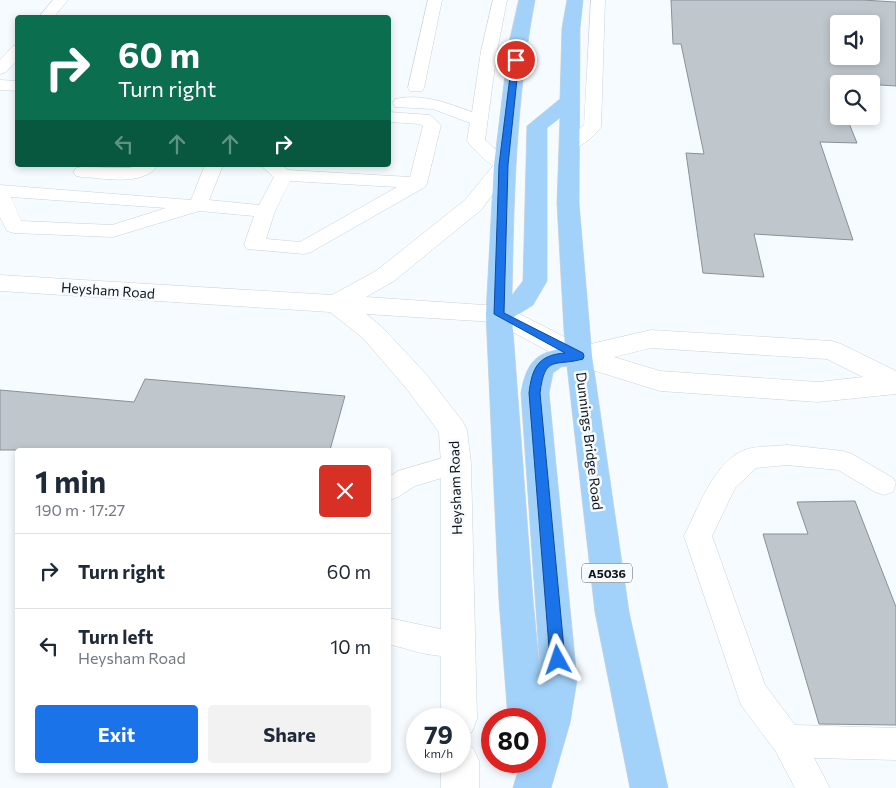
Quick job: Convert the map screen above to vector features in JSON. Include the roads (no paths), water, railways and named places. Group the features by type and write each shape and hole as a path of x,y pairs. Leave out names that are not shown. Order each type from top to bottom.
{"highway":[{"path":"525,708 516,600 499,314 504,165 518,43 527,0"},
{"name":"Dunnings Bridge Road","path":"575,0 571,28 568,203 579,356 612,612 649,788"},
{"path":"499,314 524,299 535,280 537,126 570,101"},
{"path":"532,788 552,724 559,680 535,393 537,375 543,364 557,358 579,356"},
{"path":"531,773 532,788"}],"street":[{"path":"336,304 385,276 473,205 504,165"},
{"name":"Heysham Road","path":"0,283 499,314 579,356 660,382 818,392 896,384"},
{"name":"Heysham Road","path":"336,304 372,332 416,381 453,430 456,464 459,708"},
{"path":"579,356 651,339 832,350 896,384"},
{"path":"460,773 460,788"}],"lane":[{"path":"48,15 61,0"},
{"path":"416,88 435,0"},
{"path":"500,0 489,51 476,141 504,165"},
{"path":"569,145 592,127 598,0"},
{"path":"0,69 15,52"},
{"path":"570,78 594,80"},
{"path":"0,85 15,86"},
{"path":"391,102 435,104 479,121"},
{"path":"391,117 424,118 432,125 418,183 304,248 254,244 276,170 418,183"},
{"path":"86,167 82,172 133,174 145,167"},
{"path":"198,205 213,167"},
{"path":"198,205 113,231 14,227 0,192 198,205 265,211"},
{"path":"813,788 787,741 752,694 698,536 725,481 750,459 787,455 843,461 884,485"},
{"path":"391,489 407,478 456,464"},
{"path":"391,631 440,643 458,642"},
{"path":"787,741 896,744"}]}
